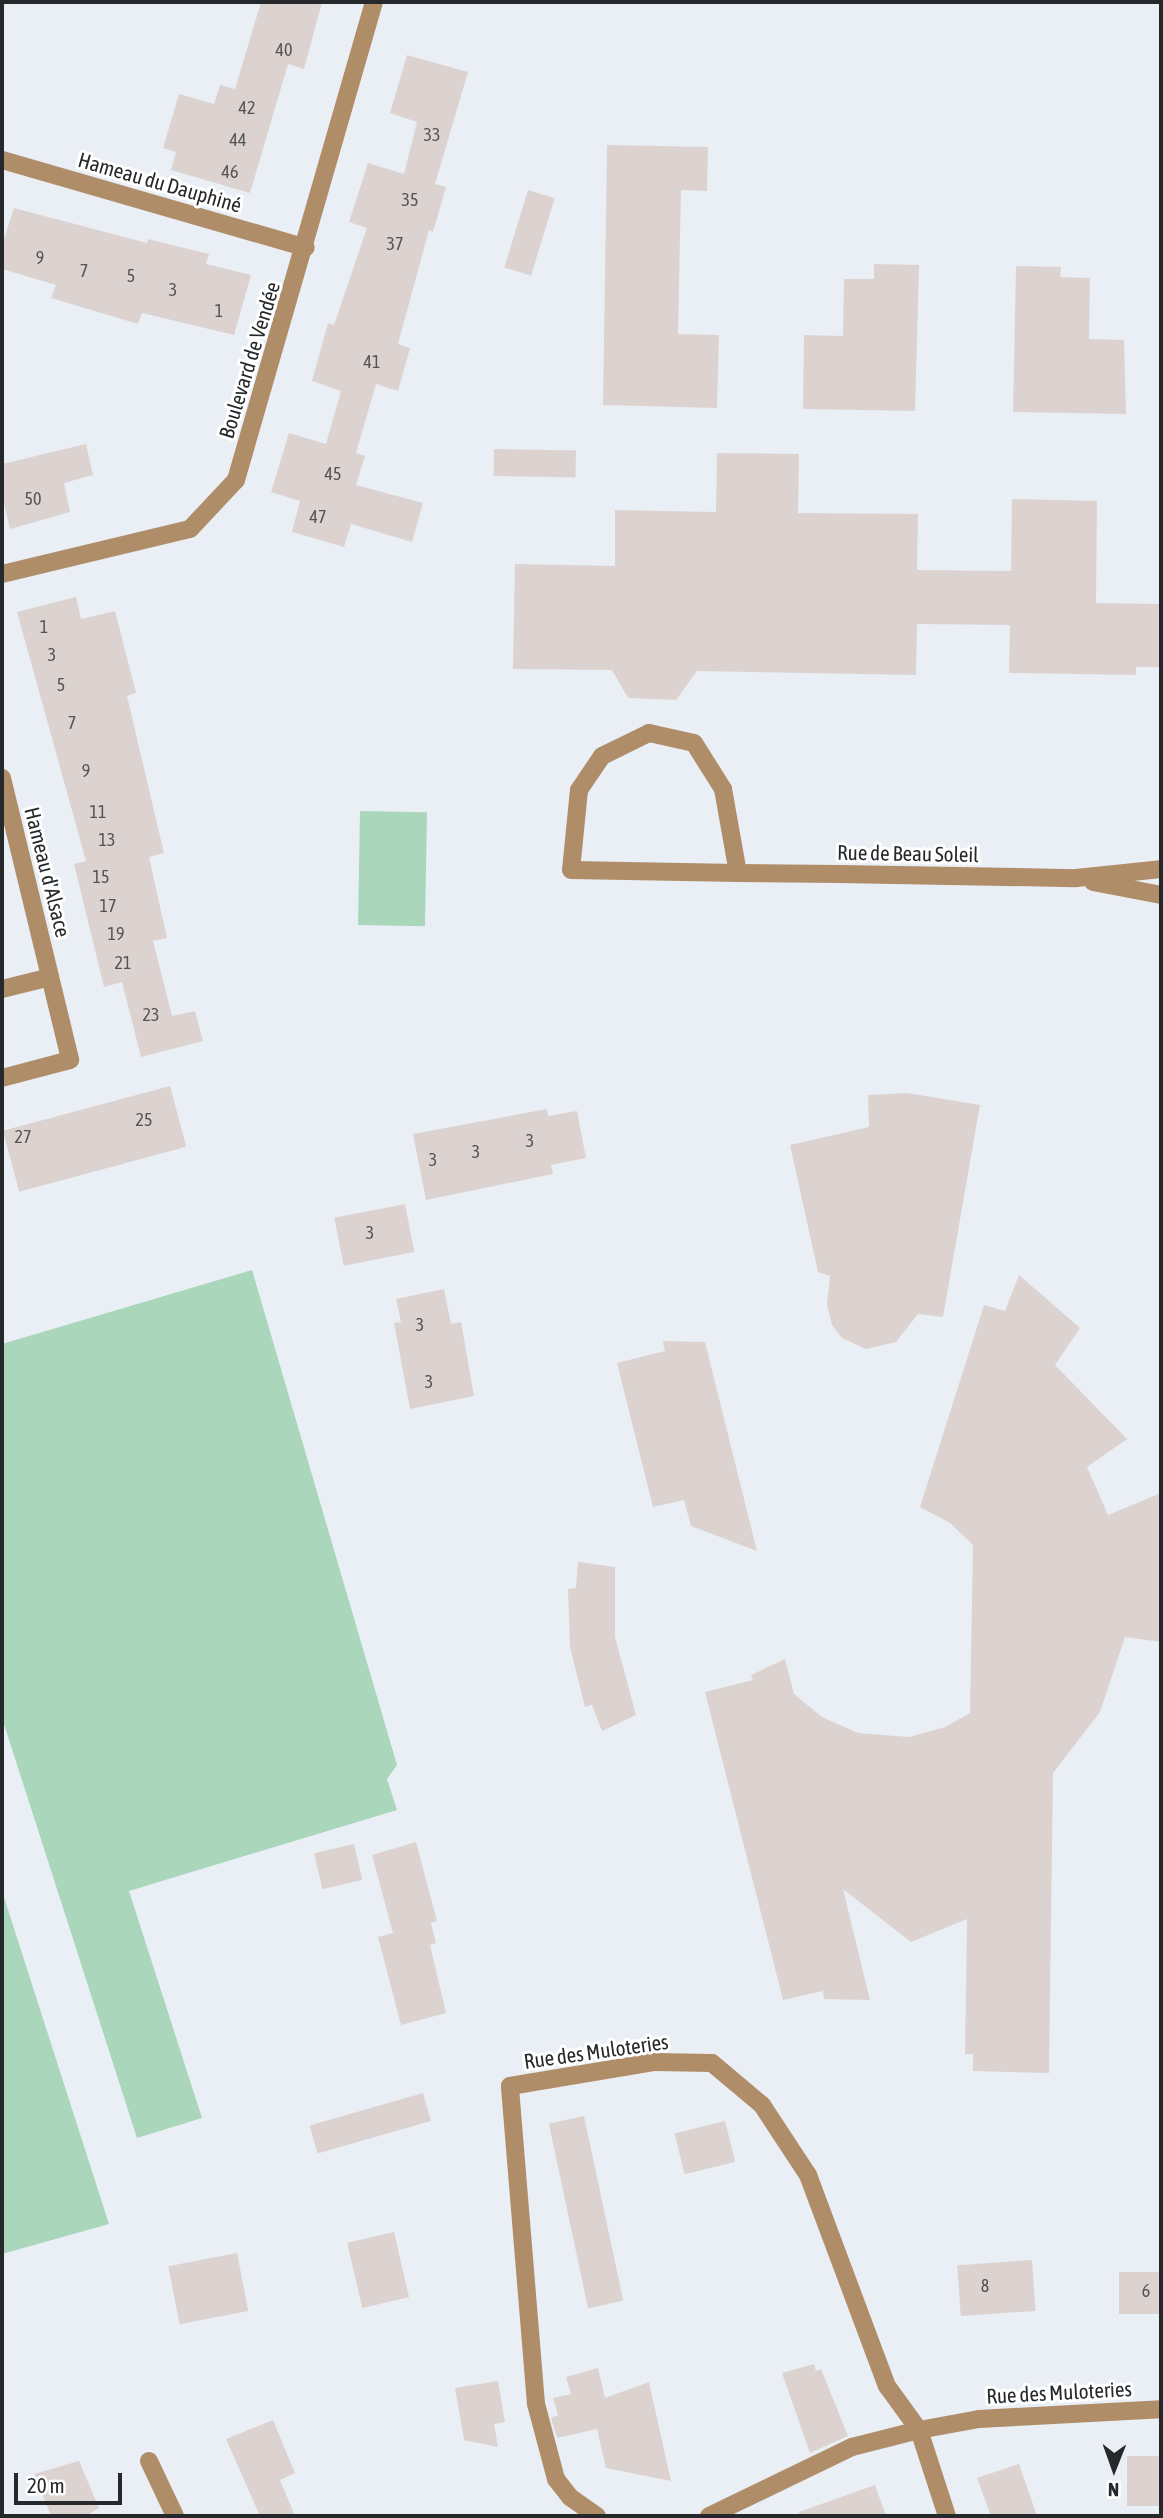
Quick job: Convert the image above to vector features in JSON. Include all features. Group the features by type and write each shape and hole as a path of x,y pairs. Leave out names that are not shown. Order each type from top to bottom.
{"street":[{"name":"Boulevard de Vendée","path":"2,574 190,529 210,511 236,480 306,248 374,2"},
{"name":"Hameau du Dauphiné","path":"2,160 306,248"},
{"name":"Rue de Beau Soleil","path":"738,873 723,789 694,743 649,733 602,755 579,790 571,870 738,873 1076,878 1161,869"},
{"name":"Hameau d'Alsace","path":"2,778 70,1060 2,1078"},
{"name":"Rue de Beau Soleil","path":"1076,878 1161,895"},
{"path":"2,989 50,978"},
{"name":"Rue des Muloteries","path":"597,2516 570,2497 556,2479 536,2404 510,2086 655,2062 712,2063 752,2096 808,2175 887,2386 919,2430"},
{"name":"Rue des Muloteries","path":"709,2516 852,2447 919,2430 979,2419 1161,2409"},
{"path":"919,2430 947,2516"},
{"path":"149,2461 175,2516"}],"green space":[{"path":"360,811 427,812 425,926 358,925"},
{"path":"252,1270 397,1765 387,1779 397,1810 129,1891 202,2118 137,2138 2,1718 2,1344"},
{"path":"2,1891 109,2224 2,2254"}],"building":[{"path":"261,2 322,2 304,69 288,64 250,193 171,170 176,152 163,148 179,94 214,104 220,85 235,89"},
{"path":"407,55 468,72 435,184 446,187 433,232 429,230 398,344 410,348 398,391 376,384 356,453 365,456 356,485 423,503 412,542 351,524 344,547 292,532 300,501 271,492 289,433 326,444 341,391 312,381 328,323 334,325 367,228 349,222 368,163 404,174 417,122 390,113"},
{"path":"607,145 708,147 707,191 681,190 678,334 719,335 717,408 603,405"},
{"path":"528,190 555,198 531,276 504,267"},
{"path":"14,208 147,243 148,239 209,254 206,264 251,275 234,335 142,313 138,324 51,298 56,285 2,269 2,245"},
{"path":"874,264 919,265 915,411 803,409 804,335 843,336 844,279 874,279"},
{"path":"1016,266 1061,267 1060,277 1090,278 1089,339 1124,340 1126,414 1013,412"},
{"path":"86,444 93,475 64,483 70,512 10,529 2,495 2,464"},
{"path":"494,449 576,450 576,477 494,476"},
{"path":"717,453 799,454 798,513 918,514 917,570 1011,571 1012,499 1097,501 1096,603 1161,604 1161,667 1136,667 1136,675 1009,673 1010,625 917,624 916,675 697,671 676,700 628,698 612,670 513,669 515,564 615,566 615,510 716,512"},
{"path":"76,597 81,619 115,611 136,693 127,696 164,853 149,857 167,938 153,941 172,1016 195,1011 203,1041 141,1057 122,982 104,987 74,864 86,861 17,612"},
{"path":"170,1086 186,1147 19,1192 3,1131"},
{"path":"907,1093 980,1105 943,1317 918,1314 896,1342 866,1349 842,1338 832,1325 827,1305 830,1276 818,1272 790,1145 869,1127 868,1095"},
{"path":"547,1109 548,1116 577,1111 586,1158 551,1165 553,1174 426,1200 413,1134"},
{"path":"405,1204 414,1252 344,1266 334,1218"},
{"path":"1019,1275 1080,1328 1055,1365 1127,1439 1087,1467 1108,1515 1161,1493 1161,1642 1125,1637 1100,1712 1053,1773 1049,2073 973,2071 973,2054 965,2054 967,1919 911,1942 843,1889 870,2000 824,1999 823,1991 783,2000 705,1692 753,1680 751,1675 785,1659 794,1694 822,1717 858,1733 909,1737 945,1727 970,1713 973,1545 950,1523 920,1507 984,1305 1005,1311"},
{"path":"444,1289 451,1324 461,1322 474,1396 410,1409 394,1323 401,1322 396,1299"},
{"path":"663,1341 705,1342 757,1551 691,1526 684,1500 653,1507 617,1363 665,1351"},
{"path":"578,1562 615,1567 615,1637 636,1715 602,1731 592,1705 585,1707 570,1647 568,1589 576,1588"},
{"path":"416,1842 437,1921 431,1923 436,1943 430,1945 446,2013 401,2025 378,1937 393,1933 372,1855"},
{"path":"354,1844 362,1880 322,1889 314,1853"},
{"path":"423,2093 431,2121 318,2153 310,2126"},
{"path":"584,2116 623,2301 588,2308 549,2123"},
{"path":"725,2121 735,2162 685,2174 675,2134"},
{"path":"394,2232 409,2297 362,2308 347,2243"},
{"path":"237,2253 248,2311 180,2324 168,2266"},
{"path":"1032,2260 1036,2311 961,2316 957,2265"},
{"path":"1119,2272 1161,2272 1161,2314 1119,2314"},
{"path":"814,2364 816,2371 821,2369 848,2436 810,2453 782,2373"},
{"path":"598,2368 605,2398 649,2382 671,2481 606,2468 597,2429 557,2438 551,2418 558,2415 553,2398 571,2394 566,2377"},
{"path":"498,2381 505,2422 494,2424 498,2447 464,2440 455,2388"},
{"path":"273,2420 295,2473 280,2480 295,2516 260,2516 226,2439"},
{"path":"1127,2456 1161,2456 1161,2506 1127,2506"},
{"path":"79,2461 99,2508 86,2516 51,2516 34,2474"},
{"path":"1019,2464 1037,2516 991,2516 977,2478"},
{"path":"875,2485 886,2516 800,2516 799,2512"}]}
